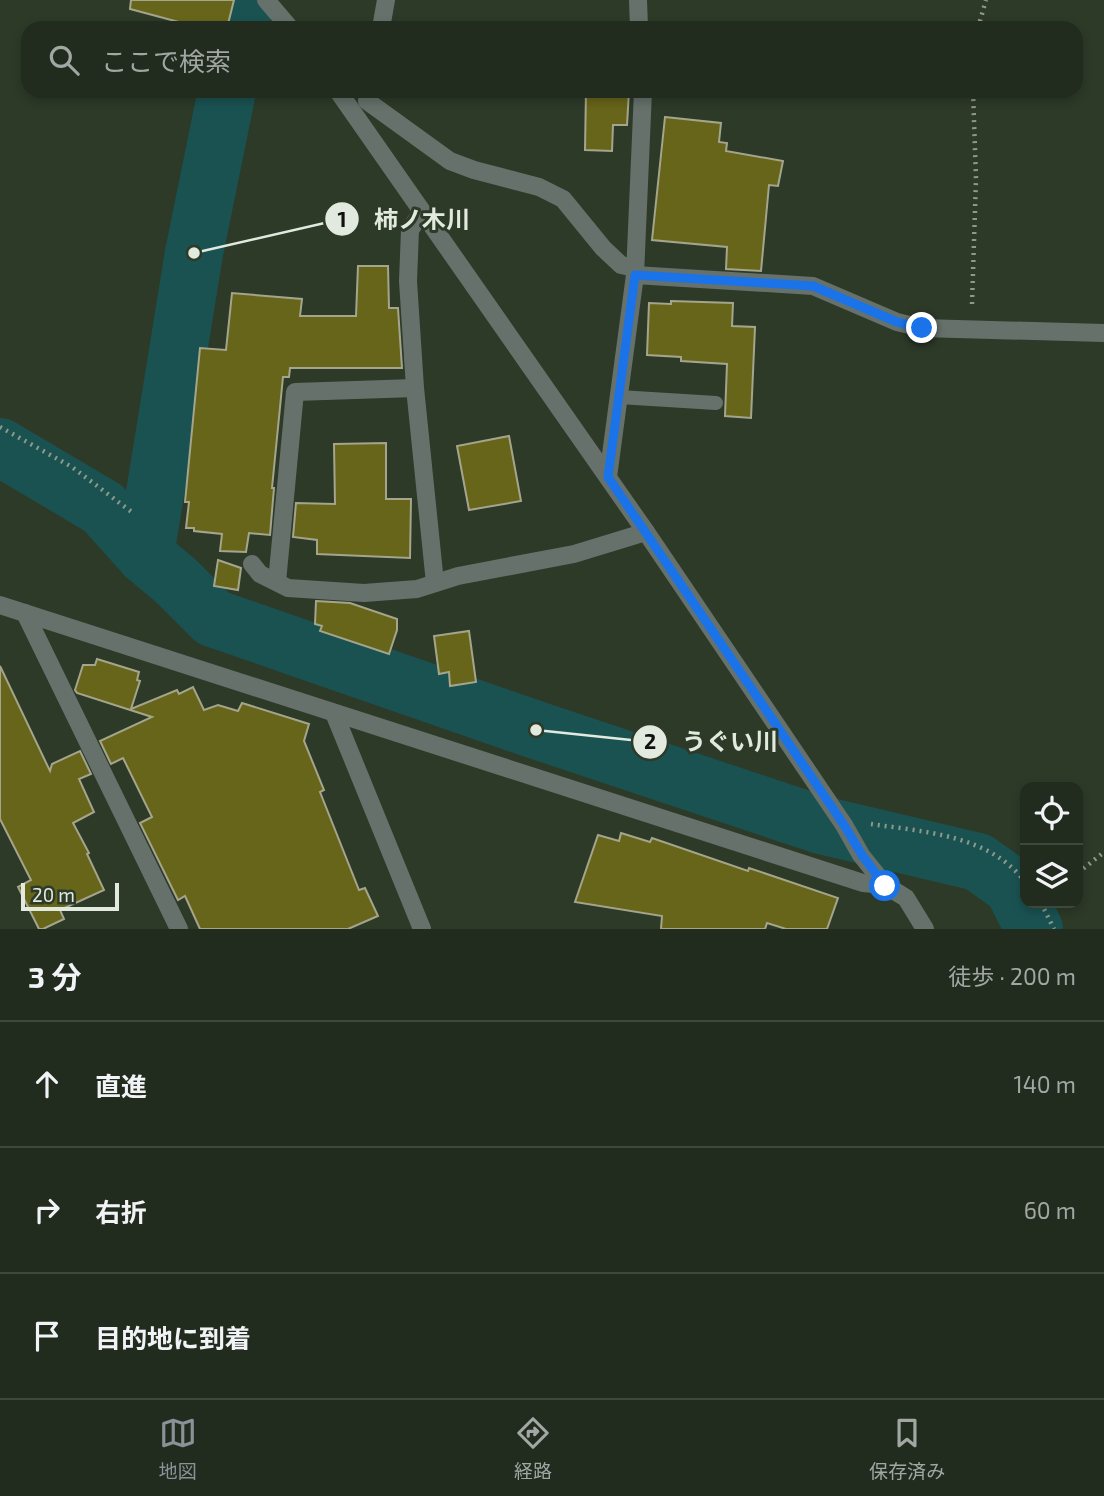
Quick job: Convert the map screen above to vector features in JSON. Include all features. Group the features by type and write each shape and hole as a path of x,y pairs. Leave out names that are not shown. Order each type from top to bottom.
{"street":[{"path":"266,0 284,21"},
{"path":"382,21 386,0"},
{"path":"638,0 639,21"},
{"path":"608,477 635,272 643,98"},
{"path":"362,101 421,213 646,532 885,886"},
{"path":"362,101 450,161 539,187 563,199 603,248 635,272 813,286 897,322 922,328 1104,333"},
{"path":"421,213 410,230 408,281 415,388 435,583"},
{"path":"277,582 295,391 415,388"},
{"path":"252,564 260,574 288,588 364,593 417,589 458,576 574,554 646,532"},
{"path":"0,605 863,883 885,886 906,898 925,929"},
{"path":"25,613 179,929"},
{"path":"334,713 422,929"}],"lane":[{"path":"619,397 716,403"}],"path":[{"path":"980,21 986,0"},
{"path":"971,329 976,179 973,98"},
{"path":"0,427 72,467 133,513"},
{"path":"843,823 948,836 991,850 1020,875"},
{"path":"1083,869 1104,852"},
{"path":"1044,908 1054,929"}],"building":[{"path":"131,0 234,0 229,21 175,21 130,9"},
{"path":"586,98 629,98 627,125 613,125 612,151 585,150"},
{"path":"665,117 721,123 719,142 727,143 726,151 783,161 778,186 769,185 761,271 726,269 727,247 652,240"},
{"path":"358,266 388,266 389,308 398,308 402,368 290,368 289,377 283,377 270,535 249,533 246,552 220,551 222,534 186,528 189,502 185,502 200,348 226,350 232,293 302,299 300,316 356,316"},
{"path":"671,301 733,303 732,326 755,327 751,418 725,416 727,364 681,361 681,357 647,355 649,303 671,304"},
{"path":"509,436 521,501 469,510 457,446"},
{"path":"386,443 386,499 411,499 410,558 317,554 317,540 293,537 296,503 335,504 334,444"},
{"path":"218,560 241,568 238,590 214,586"},
{"path":"316,601 350,603 397,619 397,630 389,654 320,631 322,626 315,624"},
{"path":"469,631 476,682 450,686 449,672 439,674 434,636"},
{"path":"97,659 139,672 137,680 140,681 131,709 177,690 179,694 193,687 204,710 218,705 238,711 242,703 309,724 304,741 324,790 320,792 359,890 365,888 378,916 348,929 200,929 185,896 178,900 140,823 152,817 123,758 111,764 100,741 152,717 77,693 75,690 83,665 95,665"},
{"path":"0,666 50,771 52,764 80,751 91,774 79,779 94,812 73,823 104,890 60,910 64,919 43,929 39,929 18,887 31,880 0,819"},
{"path":"621,833 650,842 652,838 838,898 827,929 786,929 767,923 765,929 661,929 662,916 575,902 598,835 619,841"}],"waterway":[{"path":"242,21 246,0"},
{"path":"145,555 194,253 226,98"},
{"path":"0,447 103,508 145,555 213,618 821,825 978,862 1013,887 1034,929"}],"place":[{"name":"柿ノ木川","path":"194,253"},
{"name":"うぐい川","path":"536,730"}],"route":[{"path":"885,886 608,477 635,275 813,286 897,322 922,328"}]}
